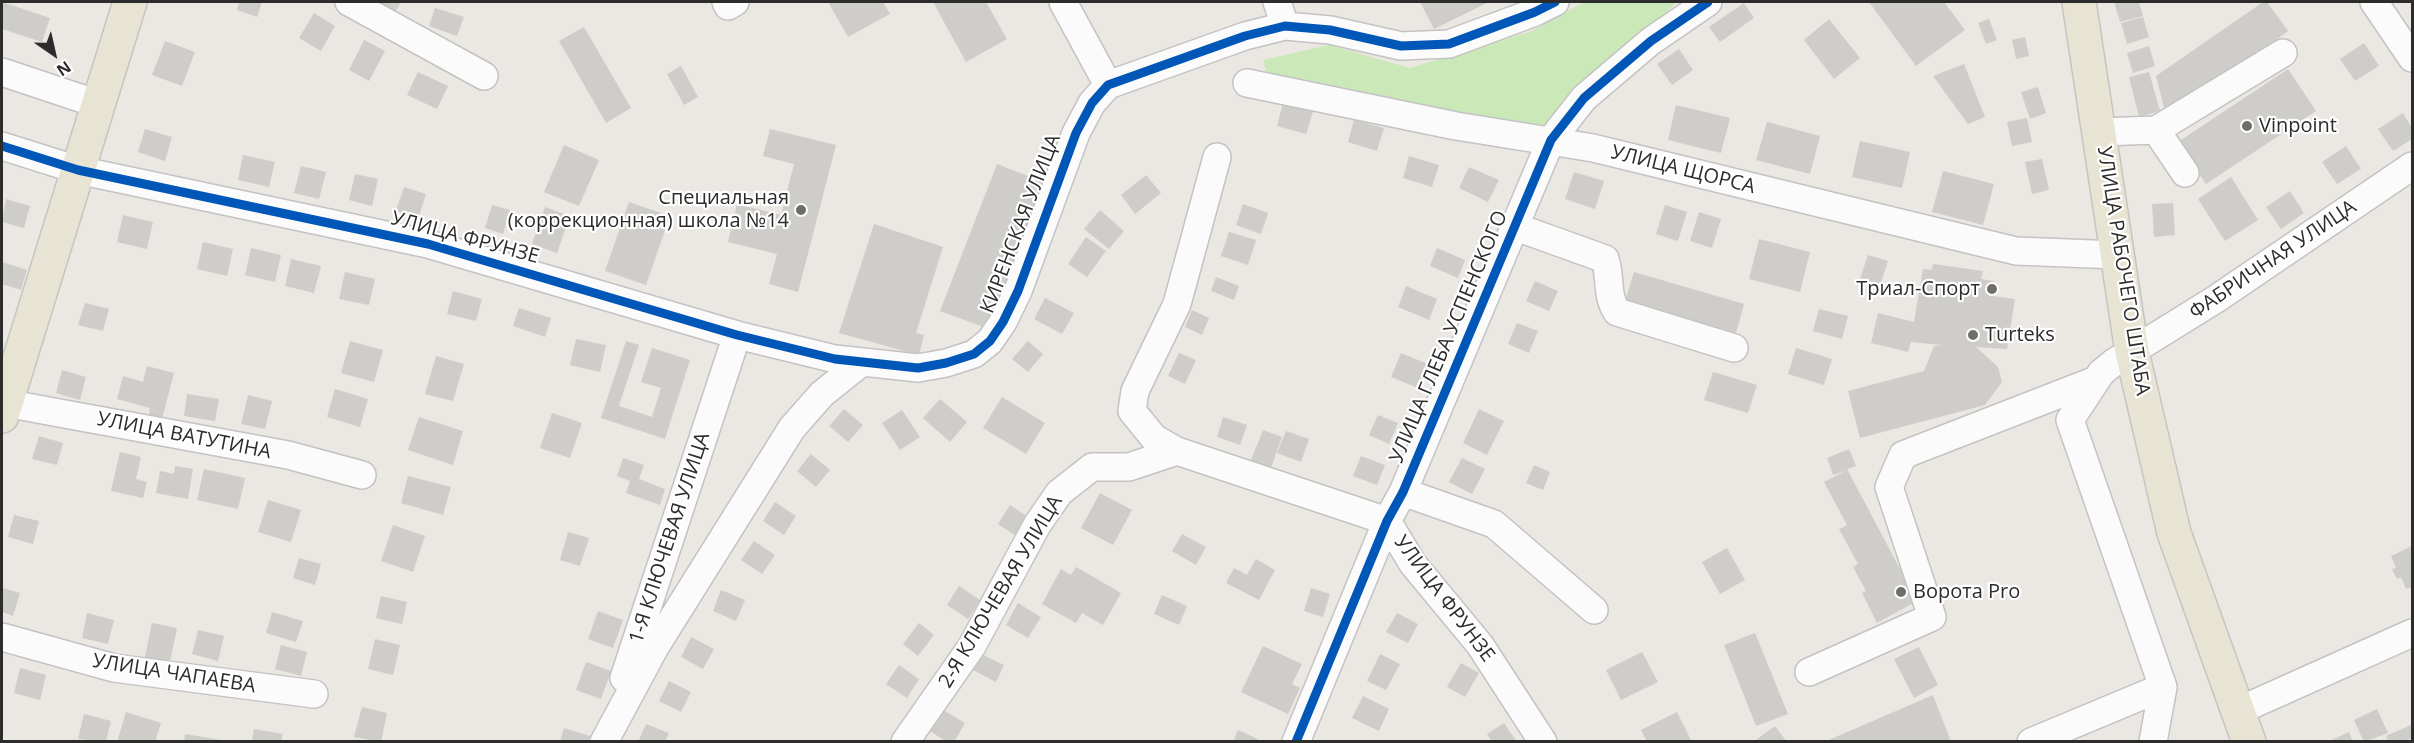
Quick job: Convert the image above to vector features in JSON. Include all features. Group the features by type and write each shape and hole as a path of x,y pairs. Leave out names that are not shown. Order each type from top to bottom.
{"main road":[{"path":"3,409 130,2"},
{"name":"УЛИЦА РАБОЧЕГО ШТАБА","path":"2079,2 2132,352 2174,533 2249,741"}],"street":[{"path":"349,2 484,76"},
{"path":"726,2 729,6 735,2"},
{"path":"1063,2 1108,86 1245,36 1281,14 1330,30 1401,46 1449,44 1534,12 1554,2"},
{"name":"УЛИЦА ГЛЕБА УСПЕНСКОГО","path":"1296,741 1387,521 1403,492 1551,140 1584,98 1651,41 1708,2"},
{"path":"2062,2 2086,54"},
{"path":"2374,2 2412,58"},
{"path":"2100,132 2156,130 2283,53"},
{"path":"2,72 98,104"},
{"name":"УЛИЦА ЩОРСА","path":"1246,83 1456,126 1551,140 2016,251 2118,255"},
{"name":"КИРЕНСКАЯ УЛИЦА","path":"918,368 946,363 974,354 990,341 1003,322 1018,291 1076,133 1092,103 1108,86"},
{"path":"2156,130 2185,173"},
{"name":"УЛИЦА ФРУНЗЕ","path":"2,146 78,170 428,244 737,335 835,359 918,368"},
{"path":"1177,451 1154,438 1132,411 1135,391 1177,304 1217,157"},
{"name":"ФАБРИЧНАЯ УЛИЦА","path":"2096,380 2113,363 2216,299 2412,166"},
{"path":"1516,227 1605,259 1610,275 1609,296 1617,312 1734,348"},
{"name":"1-Я КЛЮЧЕВАЯ УЛИЦА","path":"603,741 737,335"},
{"path":"603,741 655,647 792,428 822,394 862,362"},
{"path":"1809,672 1932,617 1889,487 1903,455 2096,380"},
{"path":"2096,380 2070,420 2163,687 2153,741"},
{"name":"УЛИЦА ВАТУТИНА","path":"3,409 288,455 362,475"},
{"name":"УЛИЦА ФРУНЗЕ","path":"1177,451 1387,521 1413,564 1480,645 1543,741"},
{"name":"2-Я КЛЮЧЕВАЯ УЛИЦА","path":"905,741 972,646 1037,525 1059,493 1092,467 1130,466 1177,451"},
{"path":"1403,492 1494,524 1594,610"},
{"path":"2238,711 2412,633"},
{"name":"УЛИЦА ЧАПАЕВА","path":"2,637 114,668 314,694"},
{"path":"2031,741 2163,687"}],"green space":[{"path":"1584,2 1677,2 1541,127 1268,78 1263,60 1329,45 1410,68 1532,31"}],"building":[{"path":"2,2 50,18 42,42 2,29"},
{"path":"239,2 262,2 257,17 237,10"},
{"path":"371,2 401,2 394,14"},
{"path":"828,2 883,2 890,14 848,37"},
{"path":"933,2 986,2 1007,39 966,62"},
{"path":"1420,2 1489,2 1434,29"},
{"path":"1869,2 1944,2 1965,30 1916,66"},
{"path":"2114,2 2139,2 2143,16 2120,22"},
{"path":"2263,2 2267,2 2288,31 2167,119 2156,76"},
{"path":"1744,3 1754,18 1720,42 1709,27"},
{"path":"435,8 464,17 457,36 429,26"},
{"path":"314,13 335,26 321,51 299,38"},
{"path":"2143,17 2149,37 2127,44 2121,23"},
{"path":"1829,19 1860,58 1834,79 1804,40"},
{"path":"1989,19 1997,40 1986,44 1978,23"},
{"path":"584,27 631,108 606,123 559,41"},
{"path":"2025,37 2029,56 2016,59 2012,40"},
{"path":"364,40 385,51 369,81 349,70"},
{"path":"165,41 195,52 182,86 152,75"},
{"path":"2364,43 2379,66 2355,81 2340,59"},
{"path":"2149,46 2155,66 2133,73 2127,53"},
{"path":"1679,49 1693,70 1672,85 1657,64"},
{"path":"1964,64 1985,117 1968,124 1933,76"},
{"path":"681,66 698,97 684,105 667,74"},
{"name":"Vinpoint","path":"2288,69 2316,111 2206,184 2178,142"},
{"path":"418,72 448,86 437,109 407,95"},
{"path":"2149,72 2160,111 2139,117 2129,77"},
{"path":"2038,87 2046,113 2030,119 2021,92"},
{"path":"1283,103 1313,112 1306,134 1277,126"},
{"path":"1676,105 1730,118 1721,153 1668,140"},
{"path":"2403,113 2412,128 2412,139 2393,151 2378,129"},
{"path":"2027,118 2032,142 2012,146 2007,122"},
{"path":"1354,120 1384,128 1377,151 1348,142"},
{"path":"1767,122 1820,136 1810,174 1756,160"},
{"path":"145,129 172,137 165,161 138,152"},
{"name":"Специальная (коррекционная) школа №14","path":"770,129 836,145 798,292 769,284 777,254 728,242 737,204 781,215 794,164 763,156"},
{"path":"1860,141 1910,152 1902,188 1852,177"},
{"path":"564,145 599,160 579,206 544,192"},
{"path":"2346,146 2361,169 2337,184 2322,162"},
{"path":"243,155 275,162 269,187 238,180"},
{"path":"1409,156 1439,165 1432,187 1403,178"},
{"path":"2042,159 2049,190 2032,194 2025,162"},
{"path":"997,164 1046,183 989,329 940,311"},
{"path":"301,166 326,172 319,199 294,193"},
{"path":"1469,167 1499,180 1488,202 1459,188"},
{"path":"1943,171 1994,184 1983,225 1932,212"},
{"path":"1574,172 1604,181 1595,209 1565,199"},
{"path":"355,174 378,179 372,206 349,200"},
{"path":"1146,175 1161,193 1135,214 1121,195"},
{"path":"2231,177 2258,220 2225,241 2198,199"},
{"path":"404,187 426,194 418,219 396,211"},
{"path":"2290,191 2304,213 2281,229 2266,207"},
{"path":"6,199 30,206 24,228 2,222"},
{"path":"629,202 670,216 646,285 605,271"},
{"path":"2173,203 2175,235 2154,237 2152,204"},
{"path":"1243,204 1268,213 1261,234 1236,225"},
{"path":"492,205 510,210 503,234 485,228"},
{"path":"1665,205 1687,212 1678,241 1656,234"},
{"path":"545,207 570,216 557,253 532,244"},
{"path":"1100,210 1124,231 1109,249 1084,229"},
{"path":"1699,212 1721,219 1712,248 1690,241"},
{"path":"123,215 153,222 147,249 117,242"},
{"path":"874,224 943,247 916,333 924,335 919,355 839,333"},
{"path":"1229,232 1256,240 1248,265 1221,256"},
{"path":"1086,237 1106,251 1087,277 1068,264"},
{"path":"1759,239 1810,252 1800,292 1749,279"},
{"path":"203,242 233,249 227,276 197,269"},
{"path":"251,248 281,255 275,282 245,275"},
{"path":"1437,248 1465,260 1458,278 1430,266"},
{"path":"1868,255 1888,261 1880,285 1860,279"},
{"path":"291,259 321,266 314,293 285,286"},
{"path":"2,262 27,270 21,290 2,284"},
{"path":"1933,264 1983,271 1981,279 1994,281 1992,296 2015,299 2007,349 1976,347 1998,367 2002,382 1985,405 1860,438 1848,391 1924,371 1934,346 1942,345 1911,342 1908,352 1871,343 1878,313 1914,322 1923,269 1932,270"},
{"path":"345,272 375,279 369,305 339,299"},
{"path":"1634,272 1744,304 1736,333 1625,301"},
{"path":"1216,277 1239,286 1234,300 1211,291"},
{"path":"1535,281 1558,291 1549,311 1526,301"},
{"path":"1406,286 1437,299 1429,320 1398,307"},
{"path":"453,291 482,299 476,321 447,314"},
{"path":"1045,298 1074,313 1062,334 1034,319"},
{"path":"85,303 109,309 103,331 78,325"},
{"path":"519,308 551,318 545,337 513,326"},
{"path":"1819,309 1848,316 1842,339 1813,331"},
{"path":"1192,310 1209,318 1202,335 1185,327"},
{"path":"1517,323 1538,331 1529,353 1508,344"},
{"path":"576,339 606,345 600,372 570,365"},
{"path":"350,341 383,350 374,382 341,373"},
{"path":"626,341 639,345 619,406 652,417 661,388 641,382 652,348 690,360 665,439 601,418"},
{"path":"1028,341 1043,354 1028,372 1012,359"},
{"path":"1796,348 1832,359 1824,385 1788,374"},
{"path":"1179,353 1196,360 1185,384 1168,376"},
{"path":"1401,353 1428,364 1418,388 1391,377"},
{"path":"436,356 464,364 453,401 425,394"},
{"path":"147,366 174,373 161,422 148,418 150,408 117,399 123,376 143,382"},
{"path":"62,370 86,377 80,400 56,393"},
{"path":"1713,372 1757,385 1748,413 1704,400"},
{"path":"335,389 368,399 360,427 327,417"},
{"path":"187,394 219,399 215,421 184,416"},
{"path":"248,395 272,401 265,429 241,424"},
{"path":"1002,397 1045,423 1026,454 983,428"},
{"path":"940,399 967,422 950,442 923,418"},
{"path":"844,409 863,425 848,442 829,426"},
{"path":"1479,409 1504,421 1487,455 1463,443"},
{"path":"902,410 920,437 900,450 882,423"},
{"path":"552,413 582,423 570,458 540,448"},
{"path":"1378,415 1398,423 1389,444 1369,435"},
{"path":"419,417 463,431 453,465 408,450"},
{"path":"1223,417 1247,425 1240,445 1217,437"},
{"path":"1263,430 1282,437 1269,473 1249,465"},
{"path":"1286,431 1309,439 1301,462 1277,453"},
{"path":"39,436 63,443 57,465 32,459"},
{"path":"1849,449 1856,466 1847,469 1917,601 1877,623 1862,593 1866,591 1853,567 1858,564 1839,529 1847,525 1824,482 1845,471 1833,475 1827,458"},
{"path":"120,452 141,457 136,479 147,482 143,498 111,491"},
{"path":"811,454 830,470 816,487 797,471"},
{"path":"1361,456 1385,465 1377,485 1353,476"},
{"path":"623,458 644,465 639,479 665,489 660,505 626,493 630,481 617,476"},
{"path":"1462,458 1485,469 1472,494 1449,482"},
{"path":"1534,465 1550,472 1543,490 1526,483"},
{"path":"175,466 193,469 188,499 156,493 160,471 174,474"},
{"path":"204,469 245,478 238,509 197,500"},
{"path":"408,476 451,487 443,515 401,503"},
{"path":"1100,493 1132,510 1113,545 1081,528"},
{"path":"268,500 301,510 291,542 258,532"},
{"path":"775,502 796,516 784,535 763,521"},
{"path":"1010,505 1031,519 1019,538 998,524"},
{"path":"14,515 39,521 33,544 8,537"},
{"path":"393,525 425,536 413,572 381,561"},
{"path":"568,532 589,538 580,566 560,560"},
{"path":"1182,534 1206,547 1196,565 1172,551"},
{"path":"754,541 775,555 762,574 741,560"},
{"path":"2412,546 2412,587 2406,589 2401,577 2397,579 2392,569 2396,568 2391,556"},
{"path":"1727,548 1745,580 1720,594 1702,562"},
{"path":"299,558 321,564 315,585 293,578"},
{"path":"1256,559 1275,570 1259,600 1226,583 1234,568 1247,575"},
{"path":"1076,567 1121,593 1103,625 1082,613 1076,623 1042,604 1061,569 1071,575"},
{"path":"959,586 980,600 968,619 947,605"},
{"path":"2,588 20,593 13,616 2,612"},
{"path":"1311,588 1330,594 1323,617 1304,611"},
{"path":"721,590 745,600 736,621 713,611"},
{"path":"1162,595 1187,606 1179,625 1154,614"},
{"path":"381,596 407,602 402,624 376,618"},
{"path":"1018,603 1041,617 1028,638 1006,625"},
{"path":"598,611 623,620 613,648 588,639"},
{"path":"272,612 303,621 296,642 266,633"},
{"path":"87,613 114,620 108,644 82,638"},
{"path":"1397,613 1418,624 1408,643 1386,632"},
{"path":"152,623 177,628 168,671 143,666"},
{"path":"919,623 934,635 918,656 903,644"},
{"path":"198,630 224,636 218,661 192,654"},
{"path":"1755,633 1788,714 1756,726 1724,645"},
{"path":"691,637 714,649 703,669 681,657"},
{"path":"375,639 400,645 393,675 368,669"},
{"path":"281,645 307,652 301,676 275,669"},
{"path":"1263,646 1302,664 1292,684 1300,688 1288,714 1241,692"},
{"path":"1919,647 1938,685 1914,698 1894,659"},
{"path":"1642,652 1658,682 1621,700 1606,670"},
{"path":"981,654 1004,665 996,682 973,670"},
{"path":"1380,654 1400,664 1386,690 1367,681"},
{"path":"586,662 611,671 601,699 576,690"},
{"path":"1461,663 1479,673 1465,697 1447,687"},
{"path":"899,665 919,679 907,698 886,684"},
{"path":"20,668 46,675 40,700 14,693"},
{"path":"669,681 691,692 681,712 659,701"},
{"path":"1933,695 1951,742 1824,742"},
{"path":"1363,696 1389,709 1379,731 1352,718"},
{"path":"362,707 387,713 381,742 354,737"},
{"path":"2377,709 2388,733 2364,742 2354,720"},
{"path":"943,710 965,723 954,742 947,742 930,731"},
{"path":"126,712 161,723 155,742 117,742"},
{"path":"1677,712 1692,742 1647,742 1641,730"},
{"path":"84,714 111,721 106,742 78,739"},
{"path":"1504,723 1517,742 1492,742 1487,734"},
{"path":"646,724 669,733 665,742 638,742"},
{"path":"2411,725 2412,739 2388,742 2386,736"},
{"path":"1775,726 1787,742 1753,742"},
{"path":"564,728 590,736 588,742 560,742"},
{"path":"254,729 283,734 281,742 252,742"},
{"path":"1238,730 1264,742 1233,742"},
{"path":"2349,732 2353,742 2327,742"},
{"path":"185,734 221,740 221,742 184,742"}],"cycle path":[{"path":"2,146 78,170 428,244 737,335 835,359 918,368 946,363 974,354 990,341 1003,322 1018,291 1076,133 1092,103 1108,85 1245,36 1285,26 1330,30 1401,46 1449,44 1535,12 1555,2"},
{"path":"1296,742 1387,521 1403,492 1551,140 1584,98 1651,41 1708,2"}],"place":[{"name":"Vinpoint","path":"2247,126"},
{"name":"Специальная (коррекционная) школа №14","path":"801,210"},
{"name":"Триал-Спорт","path":"1992,289"},
{"name":"Turteks","path":"1973,335"},
{"name":"Ворота Pro","path":"1901,592"}]}
